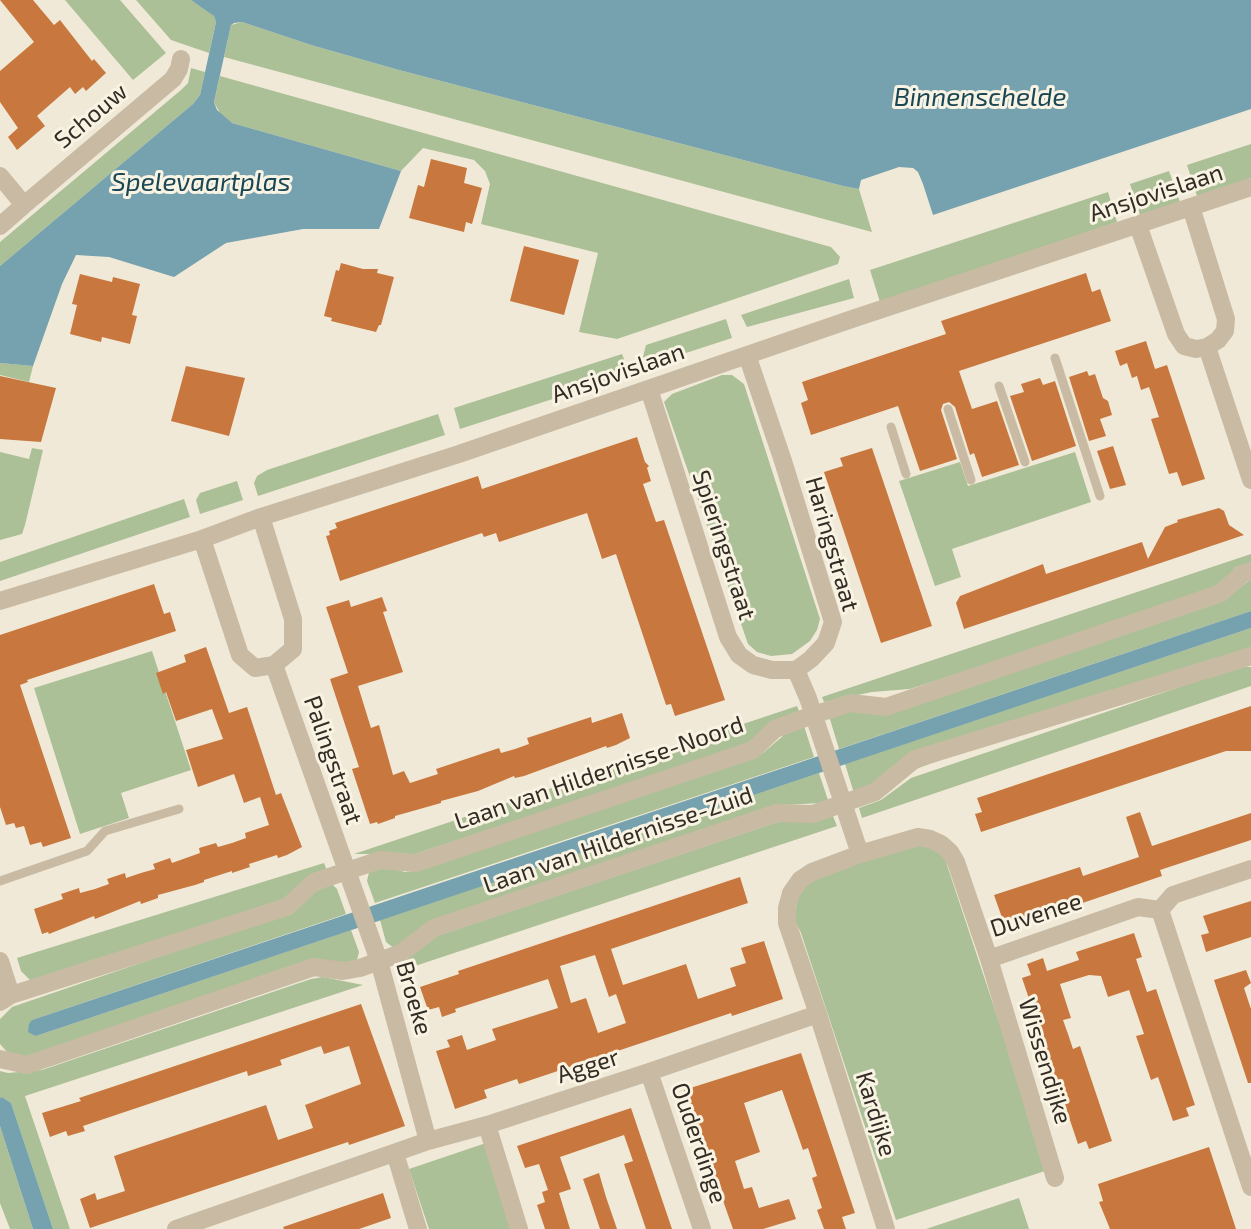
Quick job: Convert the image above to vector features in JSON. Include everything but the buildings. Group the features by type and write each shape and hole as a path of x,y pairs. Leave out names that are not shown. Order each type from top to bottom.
{"street":[{"name":"Schouw","path":"0,226 173,79 181,59"},
{"path":"0,176 24,205"},
{"name":"Ansjovislaan","path":"0,601 202,539 261,517 459,454 1251,187"},
{"path":"1138,225 1175,334 1184,346 1196,349 1207,347 1225,331 1226,319 1191,208"},
{"path":"1207,347 1251,480"},
{"name":"Haringstraat","path":"747,355 833,622 826,643 796,670"},
{"name":"Spieringstraat","path":"649,389 728,637 739,655 753,665 772,670 796,670"},
{"path":"202,539 240,655 255,668 274,664 293,649 293,619 261,517"},
{"name":"Laan van Hildernisse-Noord","path":"6,999 287,907 314,882 380,860 416,863 753,750 775,729 813,715 851,703 886,707 1221,593 1242,574 1251,571"},
{"name":"Laan van Hildernisse-Zuid","path":"0,1059 27,1065 314,967 343,971 360,968 401,953 434,928 777,813 813,814 875,792 915,759 1251,656"},
{"name":"Palingstraat","path":"274,664 347,871"},
{"path":"796,670 860,855 812,872 800,880 791,893 787,908 787,923 818,1014"},
{"name":"Duvenee","path":"860,855 918,837 941,844 956,862 989,959 1138,907 1160,910"},
{"path":"1251,869 1173,895 1160,910 1251,1187"},
{"name":"Broeke","path":"347,871 379,961 429,1141"},
{"name":"Wissendijke","path":"989,959 1055,1178"},
{"path":"0,961 6,999"},
{"name":"Agger","path":"176,1229 221,1222 429,1141 487,1125 818,1014"},
{"name":"Kardijke","path":"818,1014 886,1229"},
{"name":"Ouderdinge","path":"649,1072 702,1229"},
{"path":"487,1125 519,1229"},
{"path":"395,1153 418,1229"}],"lane":[{"path":"1055,358 1100,496"},
{"path":"999,386 1025,462"},
{"path":"948,409 971,480"},
{"path":"891,427 906,474"},
{"path":"0,881 87,851 104,831 179,809"}],"green space":[{"path":"65,0 120,0 166,53 133,80"},
{"path":"136,0 191,0 207,10 216,22 209,53 171,40"},
{"path":"242,22 399,70 859,189 872,232 224,57 231,25"},
{"path":"191,68 205,72 200,95 193,104 0,266 0,242 181,90 188,83"},
{"path":"220,76 831,247 840,257 838,264 617,339 579,332 598,253 481,224 490,184 485,171 474,160 423,148 401,171 232,123 221,115 214,102"},
{"path":"1251,144 1251,178 1197,196 1187,165"},
{"path":"1169,171 1180,202 1140,215 1130,184"},
{"path":"1108,192 1117,222 880,302 870,270"},
{"path":"849,279 854,298 747,327 741,315"},
{"path":"726,319 732,338 646,366 643,357 646,345"},
{"path":"622,354 630,374 460,429 454,408"},
{"path":"0,363 33,366 29,382 0,375"},
{"path":"722,375 732,375 744,384 820,619 810,641 792,654 771,656 757,652 748,644 664,402 672,394"},
{"path":"438,414 445,435 258,496 254,483 257,476 267,470"},
{"path":"32,448 43,450 22,534 0,540 0,452 29,459"},
{"path":"1075,452 1091,502 952,549 961,577 935,586 899,481 960,462 968,486"},
{"path":"237,481 243,500 200,514 196,500 200,493"},
{"path":"184,499 190,517 0,581 0,562"},
{"path":"1251,554 1251,563 1236,567 1215,591 910,689 872,692 824,702 822,697"},
{"path":"1251,579 1251,611 839,749 829,716 853,709 881,714 1224,600"},
{"path":"1251,628 1251,648 853,790 845,764"},
{"path":"152,651 191,770 121,793 129,818 80,834 34,688"},
{"path":"1251,667 1251,686 862,818 859,808 881,800 911,778"},
{"path":"797,706 799,711 744,745 415,854 354,854"},
{"path":"804,726 814,757 375,903 367,881 369,872 388,867 405,872 420,870 749,760 763,753 784,735"},
{"path":"819,773 828,800 821,803 784,805 395,949 386,942 380,920"},
{"path":"833,816 837,826 400,971 397,966 437,936 784,820"},
{"path":"919,843 940,853 946,862 1048,1170 896,1220 801,933 794,919 799,894 806,884 818,877"},
{"path":"324,863 327,871 290,897 31,981 21,971 17,958"},
{"path":"332,884 337,889 346,914 32,1020 36,1036 351,930 359,952 357,960 29,1058 7,1052 0,1044 0,1019 12,1007 292,911 310,894"},
{"path":"323,977 363,985 25,1096 70,1229 53,1229 11,1103 0,1098 0,1071 8,1073 42,1070"},
{"path":"0,1126 33,1229 10,1229 0,1203"},
{"path":"486,1143 512,1229 429,1229 409,1169"},
{"path":"1019,1198 1029,1229 926,1229"}],"water":[{"name":"Binnenschelde","path":"191,0 1251,0 1251,109 933,215 918,172 913,168 899,167 861,180 859,189 843,186 399,70 242,22 234,23 231,25 214,102 217,110 232,123 401,171 379,229 303,229 226,243 174,277 109,257 76,255 62,284 33,366 0,363 0,266 193,104 200,95 216,22 214,16"},
{"path":"1251,611 1251,628 36,1036 28,1032 32,1020"},
{"path":"2,1097 11,1103 53,1229 33,1229 0,1126"}],"water label":[{"name":"Spelevaartplas","path":"201,182"}]}
